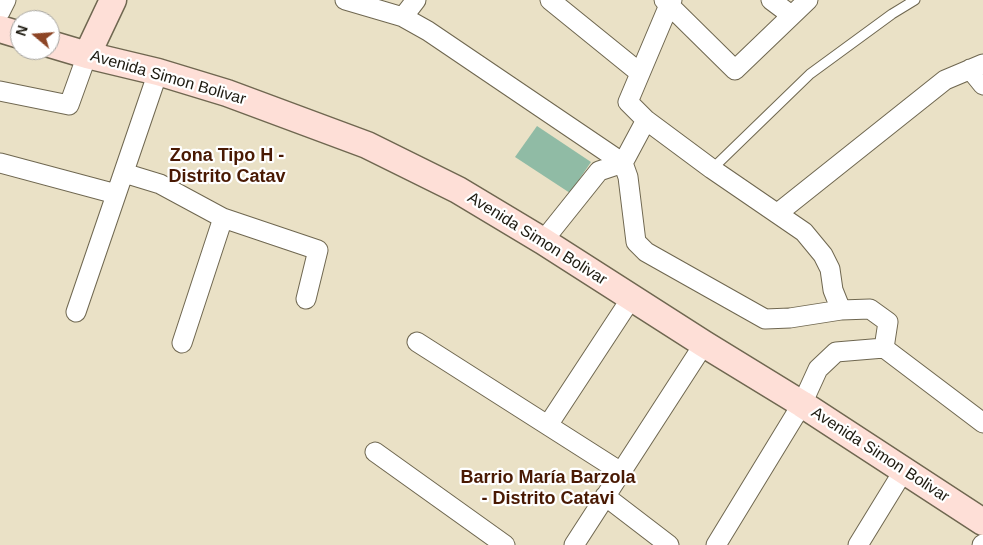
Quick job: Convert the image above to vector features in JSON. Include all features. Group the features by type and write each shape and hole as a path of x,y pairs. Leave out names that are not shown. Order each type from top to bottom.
{"main road":[{"path":"87,55 113,0"},
{"name":"Avenida Simon Bolivar","path":"60,47 158,72 227,93 367,145 458,190 542,240 704,344 802,404 983,522"}],"street":[{"path":"0,12 6,0"},
{"path":"345,0 403,18 428,31 623,163 628,177 636,242 646,252 765,319 790,318 841,310 870,309 888,322 884,348"},
{"path":"403,18 416,0"},
{"path":"550,0 640,73"},
{"path":"771,0 791,15"},
{"path":"808,0 735,70 668,2 628,102 646,120 804,232 822,254 830,269 834,290 841,310"},
{"path":"0,91 69,105 87,55"},
{"path":"778,213 946,80 977,66 983,85"},
{"path":"76,312 158,72"},
{"path":"542,240 599,171 623,163 646,120"},
{"path":"0,163 116,194"},
{"path":"124,173 160,184 223,218 318,250 306,299"},
{"path":"182,343 223,218"},
{"path":"548,425 632,297"},
{"path":"417,342 621,472"},
{"path":"574,545 704,344"},
{"path":"723,542 802,404 818,369 836,352 884,348 983,423"},
{"path":"375,452 505,545"},
{"path":"858,545 904,470"},
{"path":"605,496 669,545"}],"lane":[{"path":"712,168 810,74 892,14 915,0"}],"green space":[{"path":"537,126 591,162 570,193 515,157"}],"district":[{"name":"Zona Tipo H - Distrito Catav","path":"227,166"},
{"name":"Barrio María Barzola - Distrito Catavi","path":"548,488"}]}
